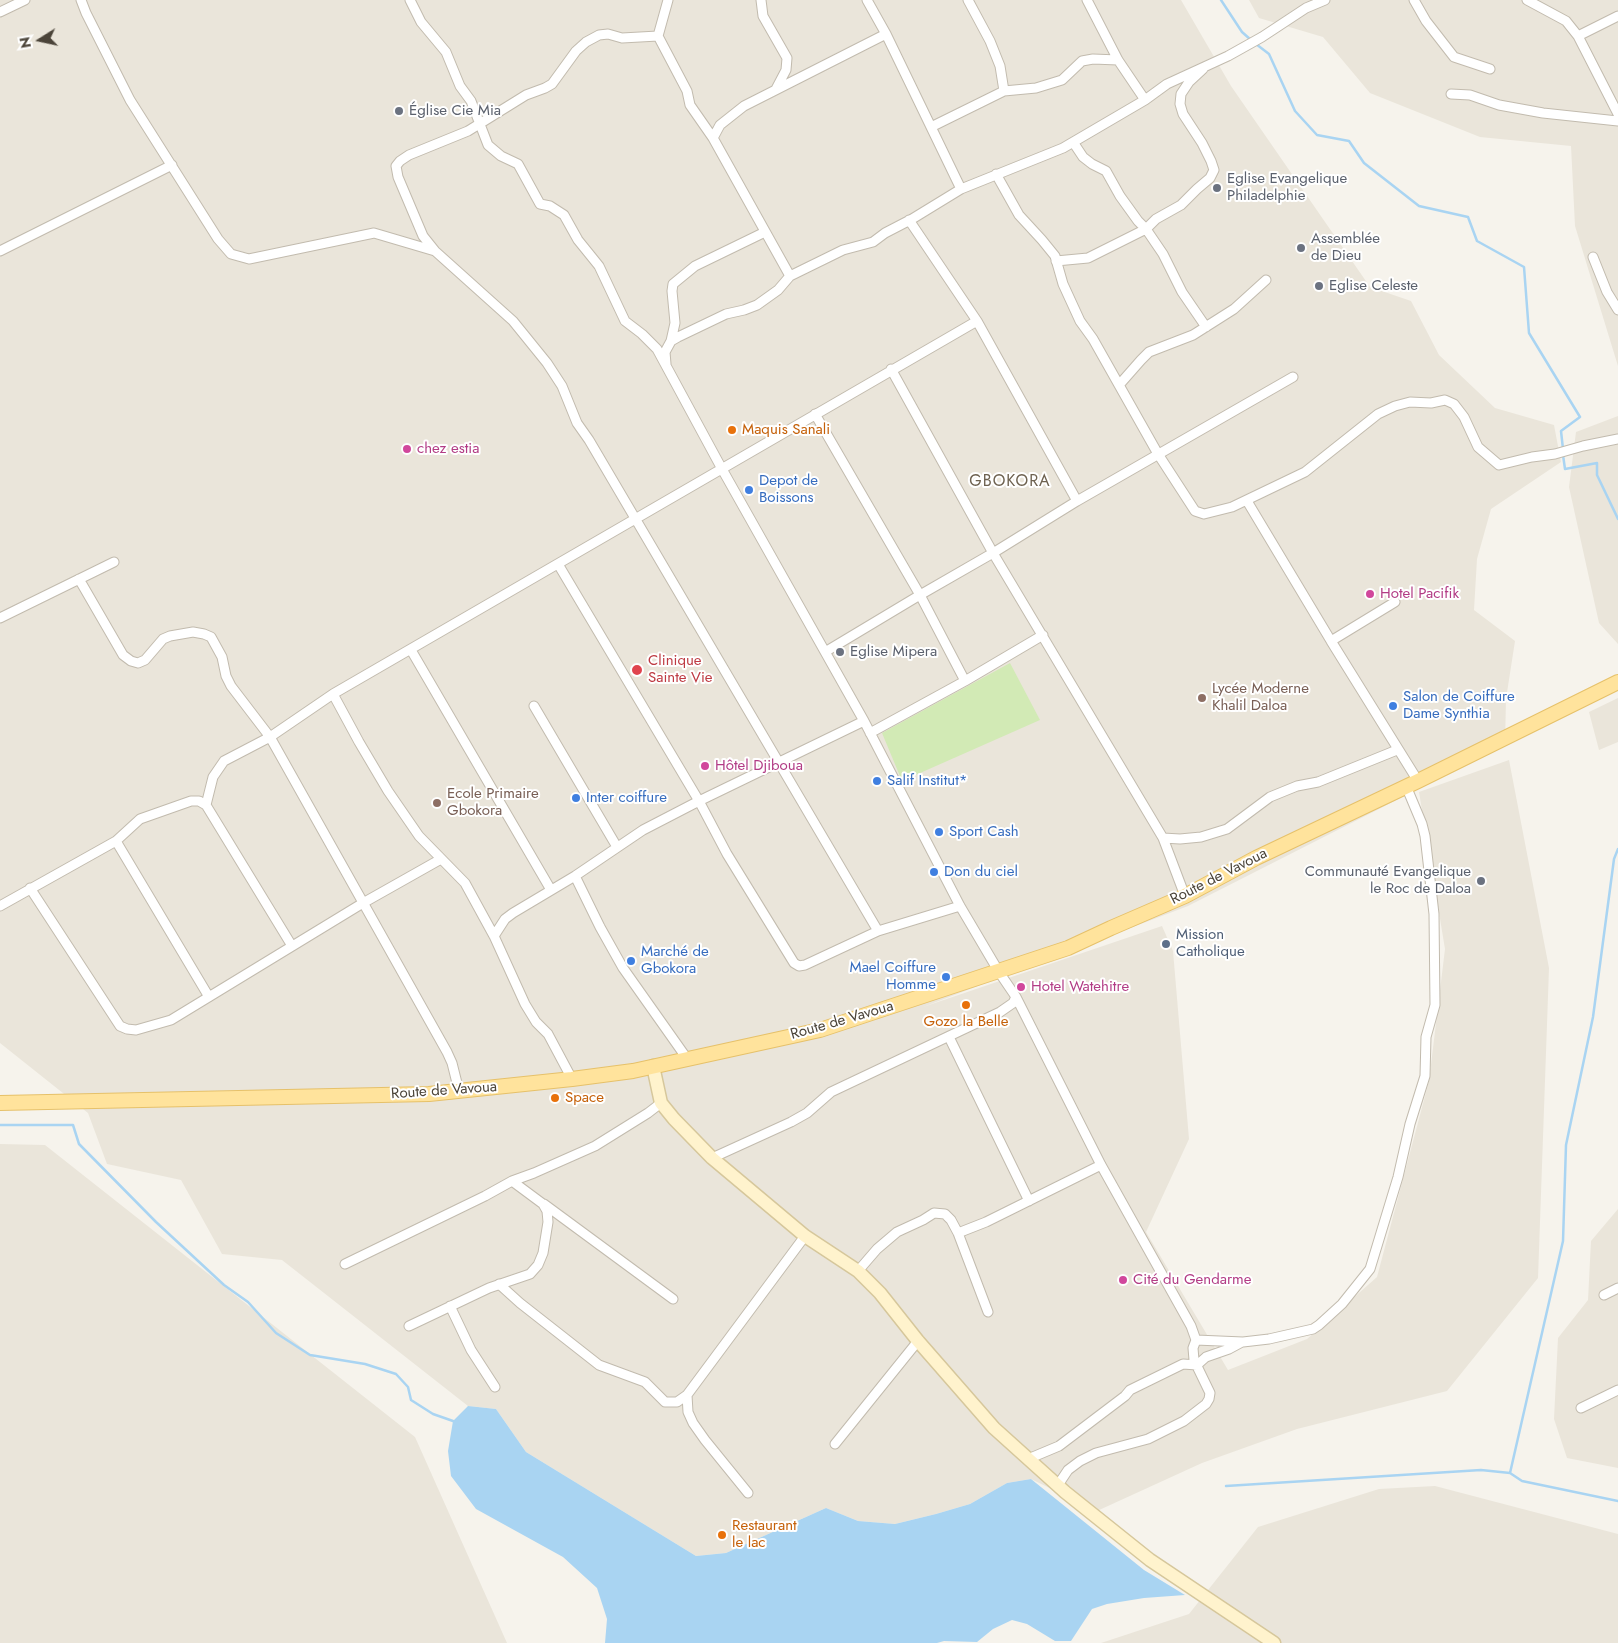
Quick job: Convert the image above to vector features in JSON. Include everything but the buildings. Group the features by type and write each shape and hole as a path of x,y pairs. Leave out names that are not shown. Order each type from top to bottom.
{"main road":[{"name":"Route de Vavoua","path":"0,1104 430,1094 572,1079 653,1066 688,1060 820,1030 1068,948 1185,896 1256,858 1618,682"}],"street":[{"path":"0,12 25,0"},
{"path":"81,0 86,14 130,100 218,239 231,254 249,259 374,233 435,251"},
{"path":"410,0 421,22 446,52 460,86 470,101 488,145 501,156 518,164 540,204 550,206 564,215 578,240 599,266 625,321 650,340 656,349 864,721 960,906 1016,998 1101,1165 1191,1326 1196,1340 1193,1348 1194,1360 1210,1393 1210,1399 1206,1404 1184,1421 1148,1439 1096,1454 1080,1461 1068,1470 1058,1486"},
{"path":"668,0 658,36 687,91 690,105 713,138 790,276"},
{"path":"761,0 763,16 787,58 786,70 776,90"},
{"path":"867,0 886,34 960,188"},
{"path":"968,0 990,41 1000,66 1004,91"},
{"path":"1087,0 1118,60 1145,100"},
{"path":"671,341 718,317 758,305 778,290 790,276 843,250 873,242 960,188 1063,148 1145,100 1167,84 1228,56 1262,37 1304,4 1326,0"},
{"path":"1414,0 1430,27 1454,57 1490,69"},
{"path":"1527,0 1566,21 1578,36 1618,114"},
{"path":"1578,36 1618,16"},
{"path":"658,36 622,38 608,34 599,35 586,42 576,51 552,84 526,95 468,130 409,155 396,166 398,177 423,236 435,251 514,321 547,363 562,386 577,422 878,931"},
{"path":"713,138 720,125 744,106 886,34"},
{"path":"931,127 1004,91 1036,88 1062,80 1082,61 1093,59 1118,60"},
{"path":"1056,261 1088,258 1146,229 1156,219 1181,205 1197,188 1210,178 1214,170 1211,161 1183,114 1180,104 1181,94 1189,82 1213,62"},
{"path":"1451,94 1470,95 1499,105 1542,113 1618,121"},
{"path":"1073,142 1082,157 1106,171 1120,196 1163,254 1182,292 1206,327"},
{"path":"0,251 172,165"},
{"path":"996,174 1019,215 1054,256 1062,284 1080,321 1093,339 1158,454 1195,511 1204,514 1232,507 1276,484 1305,472 1378,414 1395,406 1410,402 1431,403 1445,400 1454,404 1464,418 1478,447 1499,465 1618,439"},
{"path":"909,220 977,321 1076,501"},
{"path":"667,369 664,357 671,341 674,323 673,284 695,266 765,232"},
{"path":"1592,257 1607,292 1618,310"},
{"path":"1119,385 1149,352 1193,335 1234,309 1266,280"},
{"path":"206,805 213,777 224,761 270,737 333,694 891,369 977,321"},
{"path":"891,369 993,553 1162,838 1185,896"},
{"path":"825,652 993,553 1076,501 1292,377"},
{"path":"815,414 920,595 965,681"},
{"path":"1196,1340 1243,1342 1269,1339 1313,1329 1342,1304 1370,1270 1398,1177 1410,1124 1424,1076 1426,1037 1435,1005 1434,914 1425,836 1412,783 1397,750 1247,500"},
{"path":"0,618 114,562"},
{"path":"558,564 699,801 727,854 794,963 799,966 805,965 878,931 960,906"},
{"path":"79,579 124,655 131,661 138,663 145,660 163,640 170,636 193,632 210,637 216,644 231,686 270,737 447,1052 452,1063 458,1091"},
{"path":"1331,641 1395,602"},
{"path":"870,732 965,681 1043,635"},
{"path":"411,650 551,890"},
{"path":"333,694 388,791 419,836 460,876 465,884 494,936 525,1004 536,1022 548,1034 572,1079"},
{"path":"534,706 617,847"},
{"path":"494,936 504,919 575,876 643,830 864,721"},
{"path":"1162,838 1201,837 1227,829 1270,797 1297,786 1318,782 1397,750"},
{"path":"0,906 116,841 140,819 191,800 199,801 206,805 292,946"},
{"path":"116,841 208,997"},
{"path":"30,888 120,1026 136,1030 171,1020 363,903 441,859"},
{"path":"575,876 623,968 688,1060"},
{"path":"712,1158 791,1122 807,1113 831,1092 1000,1012 1013,1003 1016,998"},
{"path":"949,1037 1029,1202"},
{"path":"653,1066 662,1103 674,1119 712,1158 805,1236 858,1272 880,1293 918,1341 994,1428 1058,1486 1150,1560 1274,1643"},
{"path":"345,1264 512,1181 595,1146 662,1103"},
{"path":"958,1233 1029,1202 1101,1165"},
{"path":"512,1181 673,1299"},
{"path":"409,1326 499,1284 530,1274 538,1265 548,1222 547,1211 543,1204"},
{"path":"858,1272 877,1249 898,1232 934,1213 946,1214 958,1233 988,1312"},
{"path":"499,1284 520,1303 599,1365 645,1382 665,1402 677,1402 687,1395 805,1236"},
{"path":"1604,1295 1618,1288"},
{"path":"450,1306 471,1350 495,1387"},
{"path":"835,1444 918,1341"},
{"path":"1028,1459 1059,1446 1125,1396 1130,1390 1183,1364 1197,1365 1206,1357 1243,1342"},
{"path":"1581,1408 1618,1390"},
{"path":"687,1395 688,1412 693,1423 704,1440 748,1493"}],"shaded area":[{"path":"0,0 1181,0 1231,86 1370,287 1411,301 1439,355 1495,408 1554,425 1561,462 1491,509 1477,559 1474,610 1515,641 1506,699 1505,745 1188,906 923,1007 1162,926 1173,951 1189,1139 1146,1232 1228,1370 1307,1339 1377,1277 1429,1081 1445,949 1419,792 1509,760 1549,968 1538,1278 1447,1391 1297,1429 1202,1463 1097,1511 1031,1479 1007,1483 970,1504 895,1524 858,1521 826,1508 726,1553 696,1556 526,1452 496,1409 468,1406 282,1260 222,1254 181,1180 107,1164 88,1113 0,1043"},
{"path":"1249,0 1618,0 1618,366 1575,226 1571,146 1480,137 1370,93 1323,37 1259,18"},
{"path":"1618,416 1618,644 1599,623 1569,487 1576,432"},
{"path":"1618,698 1618,742 1599,750 1589,712"},
{"path":"0,1144 45,1145 415,1437 507,1643 0,1643"},
{"path":"1618,1209 1618,1468 1567,1458 1554,1419 1558,1338 1588,1300 1591,1241"},
{"path":"1435,1486 1618,1534 1618,1643 1101,1643 1189,1614 1258,1527 1379,1489"}],"green space":[{"path":"1010,663 1040,720 902,781 882,733"}],"water":[{"path":"468,1406 496,1409 526,1452 696,1556 726,1553 826,1508 858,1521 895,1524 970,1504 1007,1483 1031,1479 1144,1570 1185,1595 1144,1598 1107,1604 1092,1609 1071,1641 1055,1641 1027,1624 1012,1620 993,1629 977,1642 605,1643 607,1619 597,1588 563,1557 476,1509 451,1476 448,1451 453,1421"}],"waterway":[{"path":"1221,0 1242,32 1251,40"},
{"path":"1256,44 1269,54 1295,111 1317,135 1349,141 1364,163 1419,206 1468,217 1477,241 1524,267 1529,333 1580,417 1561,431 1563,449"},
{"path":"1563,455 1565,469 1597,463 1597,475 1618,519"},
{"path":"1510,1473 1563,1241 1566,1145 1593,1017 1614,859 1618,849"},
{"path":"0,1125 73,1125 79,1144 156,1222 224,1285 248,1302 276,1333 310,1355 365,1364 396,1374 408,1387 411,1400 433,1414 456,1423"},
{"path":"1226,1486 1481,1470 1510,1473 1522,1481 1618,1501"}],"place":[{"name":"Église Cie Mia","path":"399,111"},
{"name":"Eglise Evangelique Philadelphie","path":"1217,188"},
{"name":"Assemblée de Dieu","path":"1301,248"},
{"name":"Eglise Celeste","path":"1319,286"},
{"name":"Maquis Sanali","path":"732,430"},
{"name":"chez estia","path":"407,449"},
{"name":"Depot de Boissons","path":"749,490"},
{"name":"Hotel Pacifik","path":"1370,594"},
{"name":"Eglise Mipera","path":"840,652"},
{"name":"Clinique Sainte Vie","path":"637,670"},
{"name":"Lycée Moderne Khalil Daloa","path":"1202,698"},
{"name":"Salon de Coiffure Dame Synthia","path":"1393,706"},
{"name":"Hôtel Djiboua","path":"705,766"},
{"name":"Salif Institut*","path":"877,781"},
{"name":"Inter coiffure","path":"576,798"},
{"name":"Ecole Primaire Gbokora","path":"437,803"},
{"name":"Sport Cash","path":"939,832"},
{"name":"Don du ciel","path":"934,872"},
{"name":"Communauté Evangelique le Roc de Daloa","path":"1481,881"},
{"name":"Mission Catholique","path":"1166,944"},
{"name":"Marché de Gbokora","path":"631,961"},
{"name":"Mael Coiffure Homme","path":"946,977"},
{"name":"Hotel Watehitre","path":"1021,987"},
{"name":"Gozo la Belle","path":"966,1005"},
{"name":"Space","path":"555,1098"},
{"name":"Cité du Gendarme","path":"1123,1280"},
{"name":"Restaurant le lac","path":"722,1535"}],"district":[{"name":"GBOKORA","path":"1010,482"}]}
